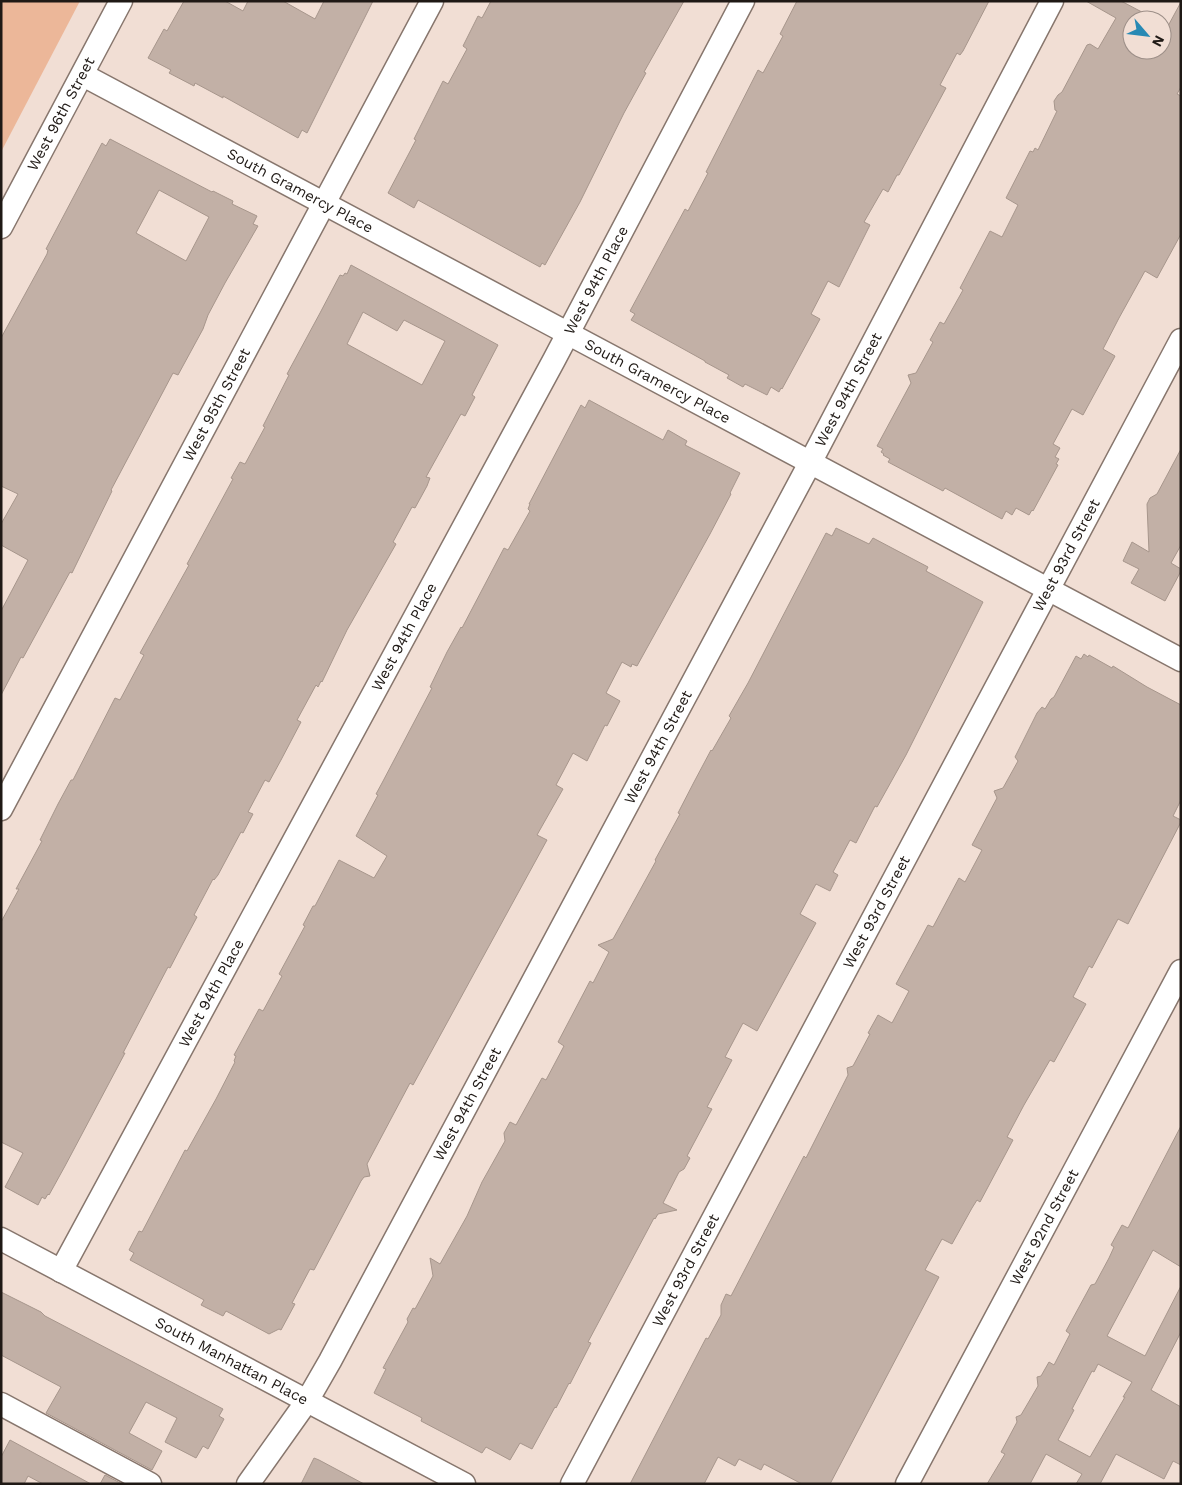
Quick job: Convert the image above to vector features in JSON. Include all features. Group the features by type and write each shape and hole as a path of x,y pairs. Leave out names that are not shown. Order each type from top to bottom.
{"street":[{"name":"West 96th Street","path":"1,227 122,1"},
{"name":"West 95th Street","path":"1,809 432,1"},
{"name":"West 94th Place","path":"61,1271 568,333 743,1"},
{"name":"West 94th Street","path":"248,1484 307,1402 330,1361 810,463 1052,1"},
{"name":"South Gramercy Place","path":"83,75 1181,660"},
{"name":"West 93rd Street","path":"572,1484 1181,340"},
{"name":"West 92nd Street","path":"908,1484 1181,971"},
{"name":"South Manhattan Place","path":"1,1238 464,1484"},
{"path":"1,1404 150,1484"}],"shaded area":[{"path":"1,1 80,1 1,152"}],"building":[{"path":"184,1 225,1 243,11 248,1 283,1 315,19 324,1 373,1 307,133 302,130 298,138 223,96 223,98 195,83 194,86 169,73 171,70 148,58 164,29 167,31"},
{"path":"491,1 684,1 644,72 646,73 580,202 545,265 542,263 540,267 418,200 414,208 388,193 416,140 414,139 443,81 448,84 467,49 463,46 478,16 482,18"},
{"path":"797,1 989,1 963,51 960,55 957,53 940,85 946,88 899,175 897,175 888,192 883,189 864,222 870,225 839,287 828,281 811,314 820,319 782,389 779,392 771,387 767,395 745,384 743,387 727,378 729,375 631,320 635,314 630,311 685,209 688,211 758,70 763,73 783,36 780,34"},
{"path":"1086,1 1121,1 1138,10 1122,10 1122,60 1172,60 1172,19 1181,2 1181,87 1177,94 1181,96 1181,234 1157,278 1145,271 1119,318 1103,349 1115,356 1083,415 1072,409 1053,444 1060,448 1055,457 1059,459 1056,464 1058,465 1033,511 1029,515 1016,508 1012,515 1006,511 1002,519 945,488 943,491 888,462 890,459 883,455 881,452 883,449 877,446 911,383 908,375 916,373 933,342 930,340 940,322 944,324 963,290 960,288 990,231 1002,237 1018,205 1006,198 1030,151 1033,152 1035,148 1038,150 1057,111 1055,110 1054,101 1062,92 1087,45 1090,44 1098,49 1116,18"},
{"path":"110,139 233,201 232,204 257,216 253,224 258,226 225,283 178,375 173,373 111,490 72,573 70,572 1,695 1,611 28,560 1,545 1,524 18,494 1,486 1,338 47,254 48,250 46,249 102,143 106,146","holes":["159,190 209,217 186,261 136,233"]},
{"path":"351,265 498,345 472,395 475,397 465,416 461,414 426,477 430,478 427,486 415,508 412,507 393,542 396,544 347,630 322,682 318,687 316,685 297,720 301,722 269,782 265,780 248,812 253,814 218,875 213,879 194,915 197,917 170,968 168,967 65,1166 49,1195 45,1199 42,1197 38,1205 5,1187 23,1153 1,1142 1,922 19,889 16,889 42,841 40,840 58,804 71,780 73,780 115,698 120,700 144,655 140,653 189,565 187,564 233,479 231,478 240,462 245,464 265,427 263,426 289,375 287,374 340,275 347,274","holes":["363,312 397,331 404,320 445,341 422,385 347,344"]},
{"path":"589,400 663,440 668,430 687,441 685,445 740,473 710,534 637,666 632,664 631,667 622,662 606,693 620,701 607,726 605,725 587,761 573,753 556,785 563,789 537,835 547,840 413,1085 410,1083 367,1164 370,1176 364,1177 361,1181 314,1270 310,1269 292,1303 295,1304 281,1330 279,1329 269,1334 226,1311 223,1316 201,1305 204,1300 130,1260 134,1253 129,1250 139,1231 142,1232 185,1150 187,1151 216,1099 235,1062 236,1056 234,1055 259,1009 263,1011 282,976 279,974 305,926 303,925 339,860 374,878 387,856 356,836 432,688 430,687 447,652 462,628 504,548 508,550 530,511 528,509 529,504 581,405 585,408"},
{"path":"1181,449 1181,545 1171,563 1181,569 1181,571 1165,601 1131,583 1139,569 1123,561 1132,542 1149,552 1147,504 1150,498 1157,494"},
{"path":"836,528 869,544 873,538 928,567 926,571 983,602 906,755 877,807 875,806 856,843 850,840 833,872 838,875 830,891 816,884 800,914 816,923 757,1031 743,1023 725,1057 732,1060 707,1107 712,1109 687,1156 690,1158 684,1169 679,1172 663,1203 677,1210 658,1214 654,1218 588,1342 591,1343 570,1384 532,1449 520,1443 510,1460 486,1447 482,1453 421,1421 422,1418 374,1393 386,1369 383,1368 408,1322 407,1319 413,1308 415,1309 433,1276 430,1258 440,1264 505,1141 504,1133 510,1122 516,1125 542,1078 546,1080 564,1046 558,1042 590,981 593,983 609,952 598,945 613,939 656,861 694,782 731,718 729,716 826,533 832,536"},
{"path":"1084,654 1112,668 1113,666 1181,705 1181,800 1173,816 1181,820 1181,822 1128,924 1118,919 1092,968 1089,966 1073,997 1086,1004 1054,1062 1050,1060 1024,1105 1007,1137 1013,1140 980,1202 977,1200 952,1244 942,1239 925,1270 939,1277 830,1484 802,1484 764,1464 761,1470 739,1459 735,1466 718,1457 704,1484 630,1484 706,1338 708,1339 721,1315 721,1305 726,1294 731,1296 804,1156 806,1158 848,1075 847,1068 853,1066 878,1015 892,1023 909,991 896,984 928,925 933,927 959,878 965,882 982,850 972,845 997,798 994,791 1003,788 1018,761 1015,757 1037,713 1042,707 1045,709 1054,697 1076,656 1081,659"},
{"path":"1181,1126 1181,1267 1153,1250 1107,1336 1145,1356 1181,1286 1181,1332 1151,1390 1181,1407 1181,1465 1173,1461 1164,1479 1116,1454 1100,1484 1076,1484 1082,1474 1046,1454 1030,1484 987,1484 1005,1454 1001,1452 1017,1422 1016,1417 1021,1415 1038,1386 1037,1377 1041,1376 1049,1362 1054,1365 1070,1334 1066,1331 1091,1285 1095,1284 1109,1258 1114,1247 1111,1245 1122,1225 1128,1228","holes":["1098,1364 1132,1382 1090,1457 1058,1440 1074,1410 1072,1409 1092,1371 1094,1372"]},
{"path":"1,1292 223,1409 219,1416 224,1419 208,1449 203,1446 196,1458 165,1442 177,1418 146,1402 129,1433 162,1451 152,1470 46,1413 61,1387 1,1355"},
{"path":"10,1440 91,1484 43,1484 28,1476 24,1484 1,1484 1,1457"},
{"path":"314,1458 319,1460 364,1484 301,1484"},
{"path":"105,1475 122,1484 100,1484"}]}
